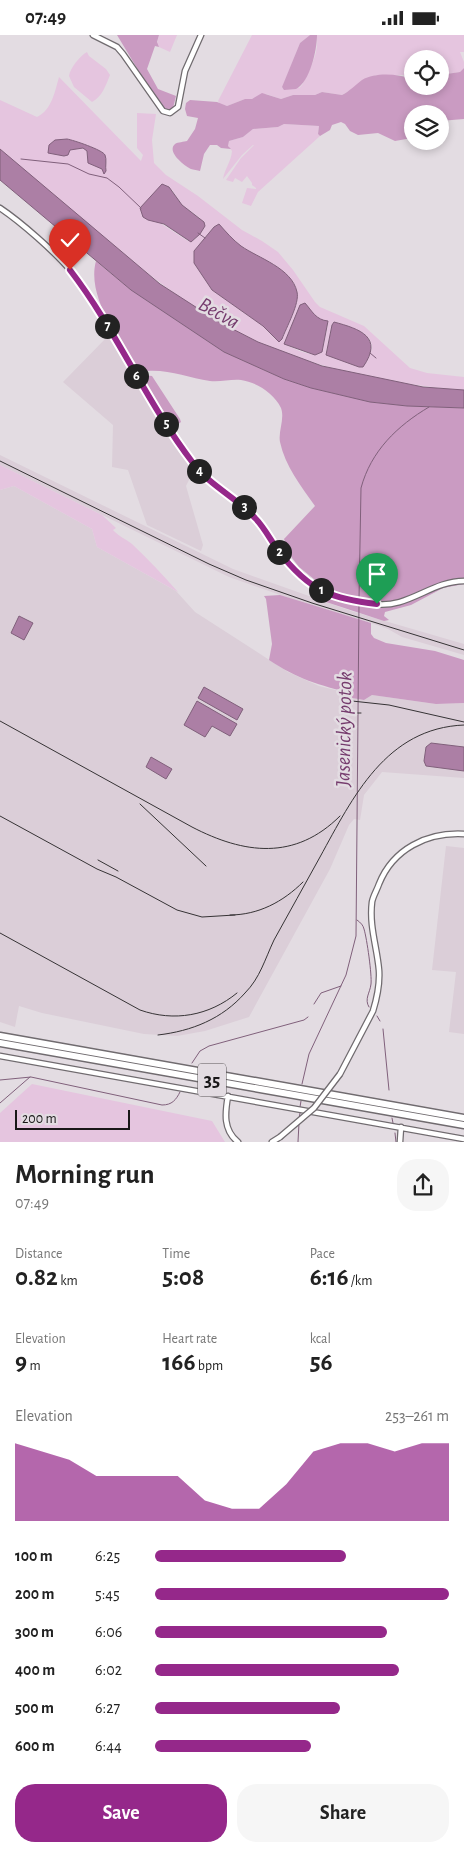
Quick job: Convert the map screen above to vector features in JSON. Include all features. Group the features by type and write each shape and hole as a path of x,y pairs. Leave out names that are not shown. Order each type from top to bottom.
{"highway":[{"name":"35","path":"0,1036 464,1118"},
{"name":"35","path":"0,1043 464,1125"}],"street":[{"path":"93,35 117,47 124,53 163,111 170,113 178,107 185,71 201,35"},
{"path":"0,208 34,236 73,274 186,454 201,473 214,485 253,515 278,549 310,583 330,594 377,604 397,603 446,583 464,581"},
{"path":"272,1142 314,1108 340,1074 373,1011 379,985 379,970 372,930 372,901 383,874 401,853 424,839 452,833 464,834"},
{"path":"0,1056 464,1139"},
{"path":"228,1096 225,1113 227,1127 233,1138 238,1142"},
{"path":"400,1142 401,1127"}],"shaded area":[{"path":"117,35 159,35 157,42 159,47 155,46 147,69 158,89 176,96 173,108 170,110 164,109 155,98"},
{"path":"159,35 177,35 170,52 159,47 157,44"},
{"path":"252,35 310,35 300,43 282,88 299,88 316,54 316,35 464,35 464,52 460,52 464,68 460,72 449,74 449,50 404,50 404,75 376,75 342,95 322,92 315,95 293,95 281,99 266,94 227,106 220,104 218,101"},
{"path":"310,35 317,35 316,49 309,73 296,89 284,90 282,87 300,43"},
{"path":"87,52 110,75 101,94 92,102 74,87 69,76 76,62"},
{"path":"464,68 464,119 449,120 449,105 404,105 404,139 395,141 378,133 358,135 350,131 341,122 332,125 330,130 320,136 318,134 319,126 284,124 278,127 253,129 243,137 229,141 228,146 231,149 210,145 204,154 200,171 185,165 177,158 173,151 175,144 187,141 195,129 198,118 187,116 185,109 186,103 190,100 217,102 227,106 245,99 252,99 262,93 281,99 293,95 315,95 322,92 342,95 362,80 380,75 404,77 404,95 449,95 449,74 460,72"},
{"path":"59,77 141,161 143,155 137,148 137,113 156,114 152,140 154,163 166,175 198,196 242,230 278,252 320,307 364,326 410,368 427,373 464,377 464,390 385,380 307,361 258,342 215,320 157,280 0,149 0,100 37,117 49,105","holes":["172,190 182,205 200,218 200,234 194,240 188,241 160,223","219,225 239,245 277,267 292,281 296,289 297,299 282,339 275,339 263,326 212,290 198,269","300,305 307,306 312,314 328,324 322,352 317,354 308,353 284,344","334,323 360,331 370,340 372,345 371,352 366,361 359,367 330,356 326,352"]},
{"path":"284,124 319,126 318,134 320,136 258,192 251,206 242,203 247,188 256,188 247,176 242,182 235,178 233,182 226,180 241,158 254,145 242,155 223,179 232,151 228,146 229,141 243,137 253,129 278,127"},
{"path":"67,139 88,145 103,153 106,159 106,171 104,174 102,169 88,163 87,151 83,148 70,150 68,155 64,156 48,153 49,145 55,140"},
{"path":"0,149 160,284 219,322 258,342 322,366 423,387 464,390 464,408 407,406 370,402 311,388 284,379 224,352 131,290 0,180"},
{"path":"162,184 169,187 182,205 204,222 205,226 200,234 191,242 164,224 143,217 140,208"},
{"path":"219,224 238,244 282,270 294,284 297,292 296,302 282,339 279,342 263,326 212,290 194,263 194,251 214,227"},
{"path":"96,261 131,290 224,352 284,379 311,388 371,402 407,406 464,408 464,584 443,588 411,605 385,612 384,616 389,620 384,621 323,601 315,580 299,567 292,558 284,539 315,506 294,476 282,451 280,438 282,412 278,403 264,389 247,381 210,381 166,372 138,372 100,304 94,275"},
{"path":"305,303 317,317 328,321 322,352 315,355 284,344 300,305"},
{"path":"334,322 360,331 370,341 369,357 363,367 326,355"},
{"path":"108,336 177,449 196,475 190,478 186,486 203,545 201,551 147,525 128,470 112,467 113,425 63,382"},
{"path":"144,375 152,376 180,419 181,422 176,426 166,418 157,405 141,379"},
{"path":"0,455 233,569 354,612 464,644 464,655 402,637 388,629 371,623 303,603 229,577 0,465"},
{"path":"0,465 102,515 116,528 113,530 132,544 178,592 97,547 92,529 14,486 0,490"},
{"path":"14,486 92,529 97,547 176,591 195,612 288,672 319,686 352,694 352,698 364,700 372,695 436,704 464,703 464,778 382,772 364,795 360,820 354,819 349,825 330,869 249,1017 205,1031 177,1036 144,1034 42,1013 19,1006 15,1027 0,1022 0,490"},
{"path":"280,595 371,623 371,634 374,638 386,643 435,651 464,660 464,703 436,704 372,695 364,700 352,698 352,693 309,681 289,672 269,660 272,644 264,596"},
{"path":"19,616 33,623 24,640 11,633"},
{"path":"204,687 243,709 237,720 198,698"},
{"path":"197,701 237,724 230,736 212,726 205,737 184,725"},
{"path":"431,743 464,747 464,771 426,766 424,761 426,747"},
{"path":"151,757 172,769 166,779 146,767"},
{"path":"446,846 464,848 464,1034 449,1032 456,972 432,970"},
{"path":"32,1084 212,1121 225,1142 0,1142 0,1113"}],"waterway":[{"path":"21,159 68,164 89,174 107,178 141,208"},
{"path":"198,233 205,238"},
{"path":"370,353 376,358"},
{"name":"Jasenický potok","path":"359,599 361,488 365,475 378,451 396,431 429,407"},
{"name":"Jasenický potok","path":"302,1084 309,1054 346,975 356,936 359,603"},
{"path":"357,920 364,928 369,957 371,979 367,999 369,1007"},
{"path":"314,1004 321,993 341,986"},
{"path":"377,1016 380,1021"},
{"path":"192,1063 200,1051 209,1046 304,1020 308,1017"},
{"path":"383,1029 389,1090"},
{"path":"0,1103 30,1077"},
{"path":"0,1080 31,1077 162,1105 173,1101 180,1092"},
{"name":"Jasenický potok","path":"300,1107 301,1101"},
{"name":"Jasenický potok","path":"299,1119 300,1113"},
{"path":"392,1118 393,1123"},
{"name":"Jasenický potok","path":"298,1142 299,1123"},
{"path":"395,1133 396,1142"}],"railway":[{"path":"0,461 209,564 246,580 312,603 464,650"},
{"path":"352,701 389,705 464,722"},
{"path":"354,713 361,713"},
{"path":"0,721 192,827 231,843 269,849 287,846 305,841 323,831 340,816"},
{"path":"158,1035 183,1030 206,1022 236,1002 255,981 274,940 345,811 375,770 393,752 413,738 437,729 464,725"},
{"path":"140,804 206,866"},
{"path":"0,816 177,910 202,917 235,915"},
{"path":"98,860 118,871"},
{"path":"230,915 250,913 270,906 287,896 303,882"},
{"path":"0,933 140,1010 153,1014 166,1016 191,1015 215,1007 237,993"}],"route":[{"path":"70,270 100,315 177,441 201,473 248,511 262,526 283,556 316,587 330,594 377,604"}],"water label":[{"name":"Bečva","path":"219,313"}]}
